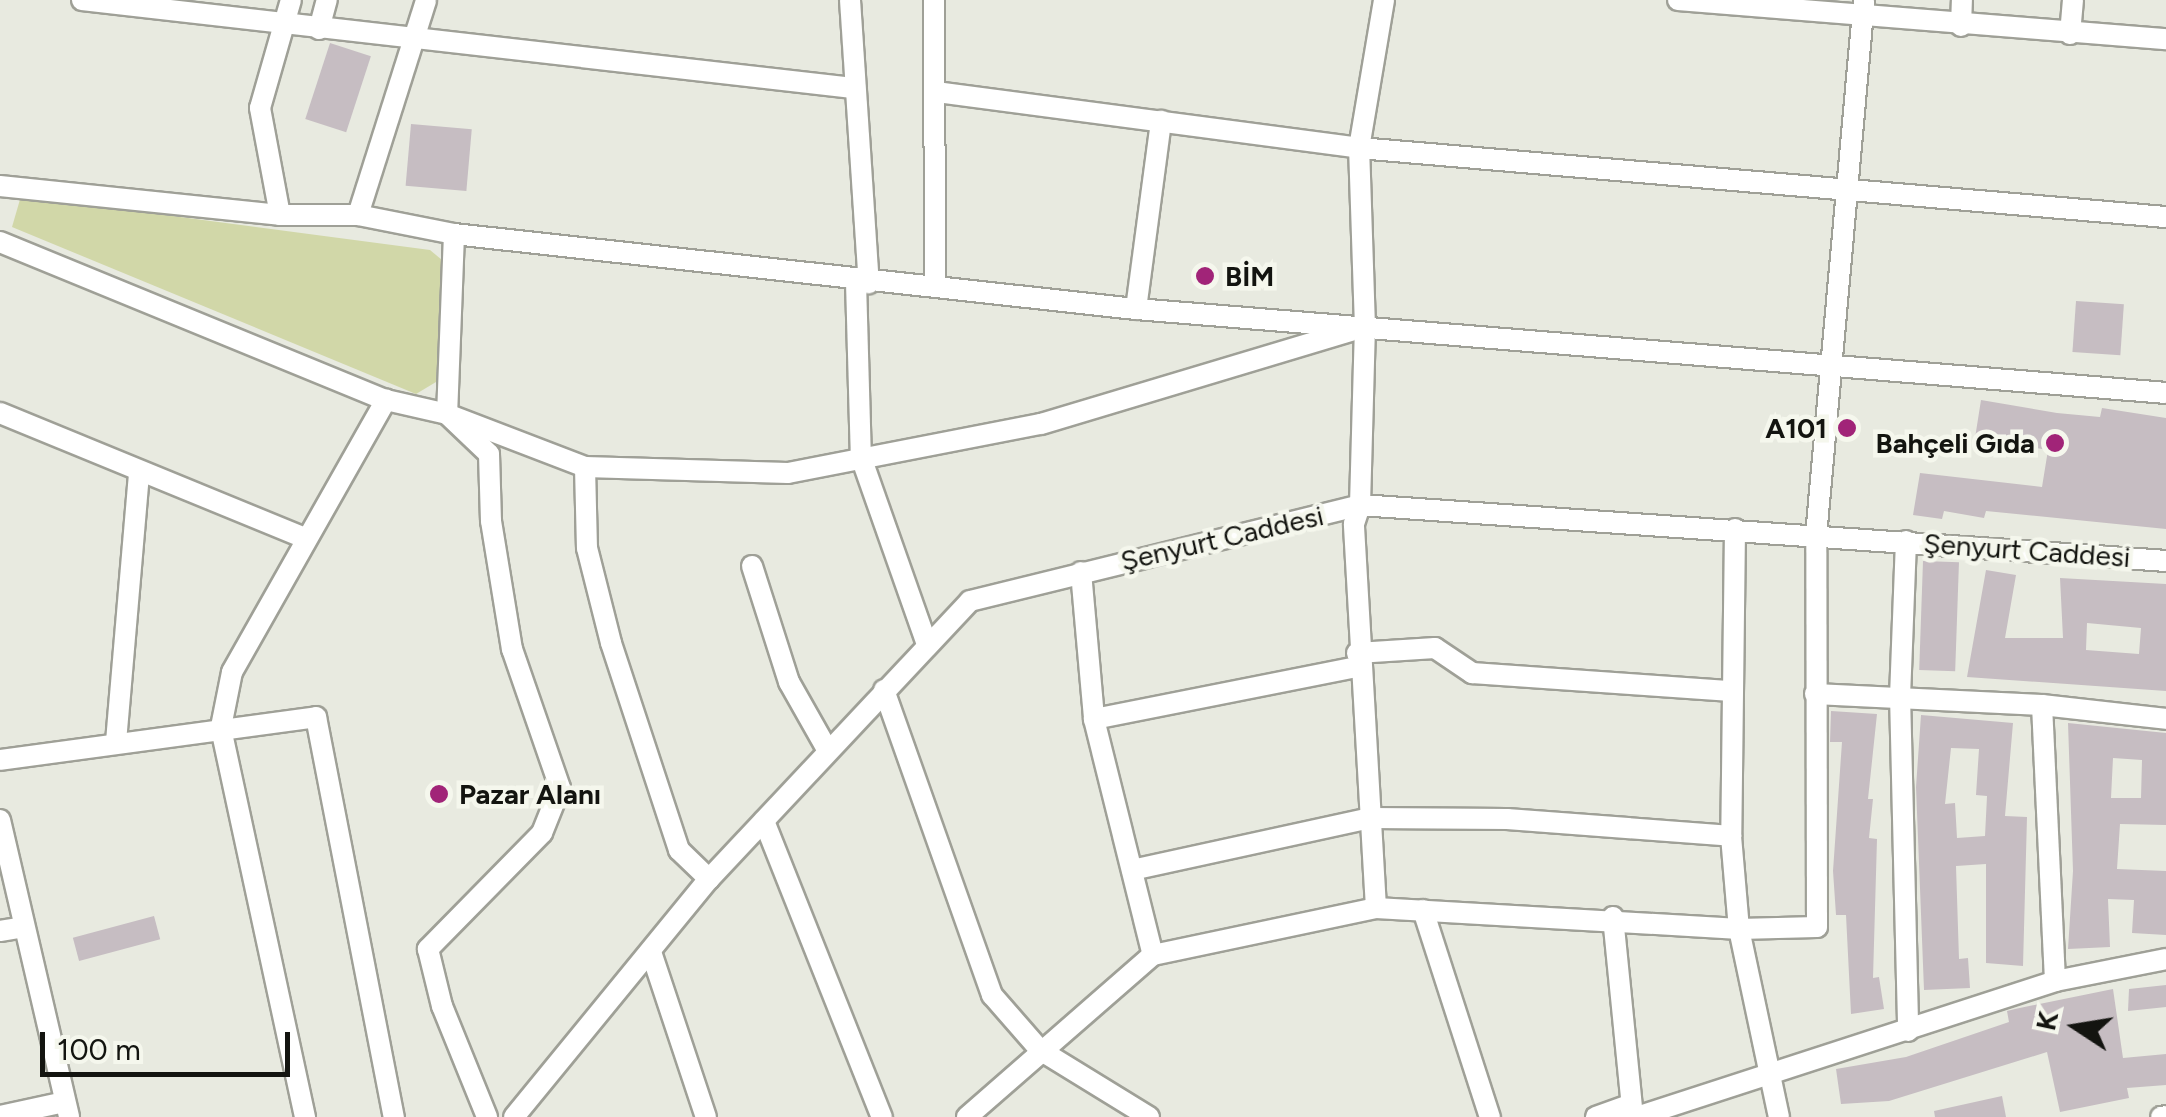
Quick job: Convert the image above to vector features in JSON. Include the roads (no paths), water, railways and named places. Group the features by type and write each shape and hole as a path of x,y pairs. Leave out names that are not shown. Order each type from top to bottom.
{"street":[{"path":"82,0 854,88"},
{"path":"280,215 260,108 291,0"},
{"path":"319,29 327,0"},
{"path":"358,215 426,0"},
{"path":"850,0 862,283 861,457 927,644"},
{"path":"934,0 935,287"},
{"path":"1376,908 1357,660 1354,524 1360,506 1364,327 1359,148 1384,0"},
{"path":"1678,0 1864,9 1961,26 2166,39"},
{"path":"1961,26 1962,0"},
{"path":"2070,34 2074,0"},
{"path":"967,1117 1153,955 1376,908 1612,917 1739,929 1817,927 1816,536 1864,9"},
{"path":"936,92 1359,148 2166,217"},
{"path":"1136,309 1161,121"},
{"path":"0,186 280,215 358,215 454,234 862,283 1834,369 2166,393"},
{"path":"454,234 447,414 489,454 491,521 512,649 560,788 542,833 428,949 442,1006 487,1117"},
{"path":"0,242 386,400 447,414 585,467 788,474 1041,424 1364,327"},
{"path":"305,1117 220,728 232,672 386,400"},
{"path":"0,412 139,474 306,538"},
{"path":"585,467 587,548 611,643 679,850 709,879"},
{"path":"116,742 139,474"},
{"name":"Şenyurt Caddesi","path":"514,1117 652,955 709,879 970,601 1360,506 2166,560"},
{"path":"1735,529 1731,836 1739,929 1778,1117"},
{"path":"1906,541 1900,695 1908,1031"},
{"path":"752,566 789,682 828,751"},
{"path":"1081,572 1094,718 1153,955"},
{"path":"1094,718 1357,660 1435,648 1472,673 1731,691"},
{"path":"884,690 992,995 1040,1050 1149,1117"},
{"path":"1815,694 1900,695 2042,705 2166,719"},
{"path":"2042,705 2056,981"},
{"path":"0,760 316,717 394,1117"},
{"path":"1132,870 1370,818 1507,819 1731,836"},
{"path":"0,820 66,1109 0,1116"},
{"path":"764,821 882,1117"},
{"path":"1423,910 1490,1117"},
{"path":"1612,917 1634,1113"},
{"path":"0,931 24,927"},
{"path":"652,955 706,1117"},
{"path":"1596,1117 1634,1113 1772,1078 2056,981 2166,959"}],"place":[{"name":"BİM","path":"1205,276"},
{"name":"A101","path":"1847,428"},
{"name":"Bahçeli Gıda","path":"2055,443"},
{"name":"Pazar Alanı","path":"439,794"}]}
